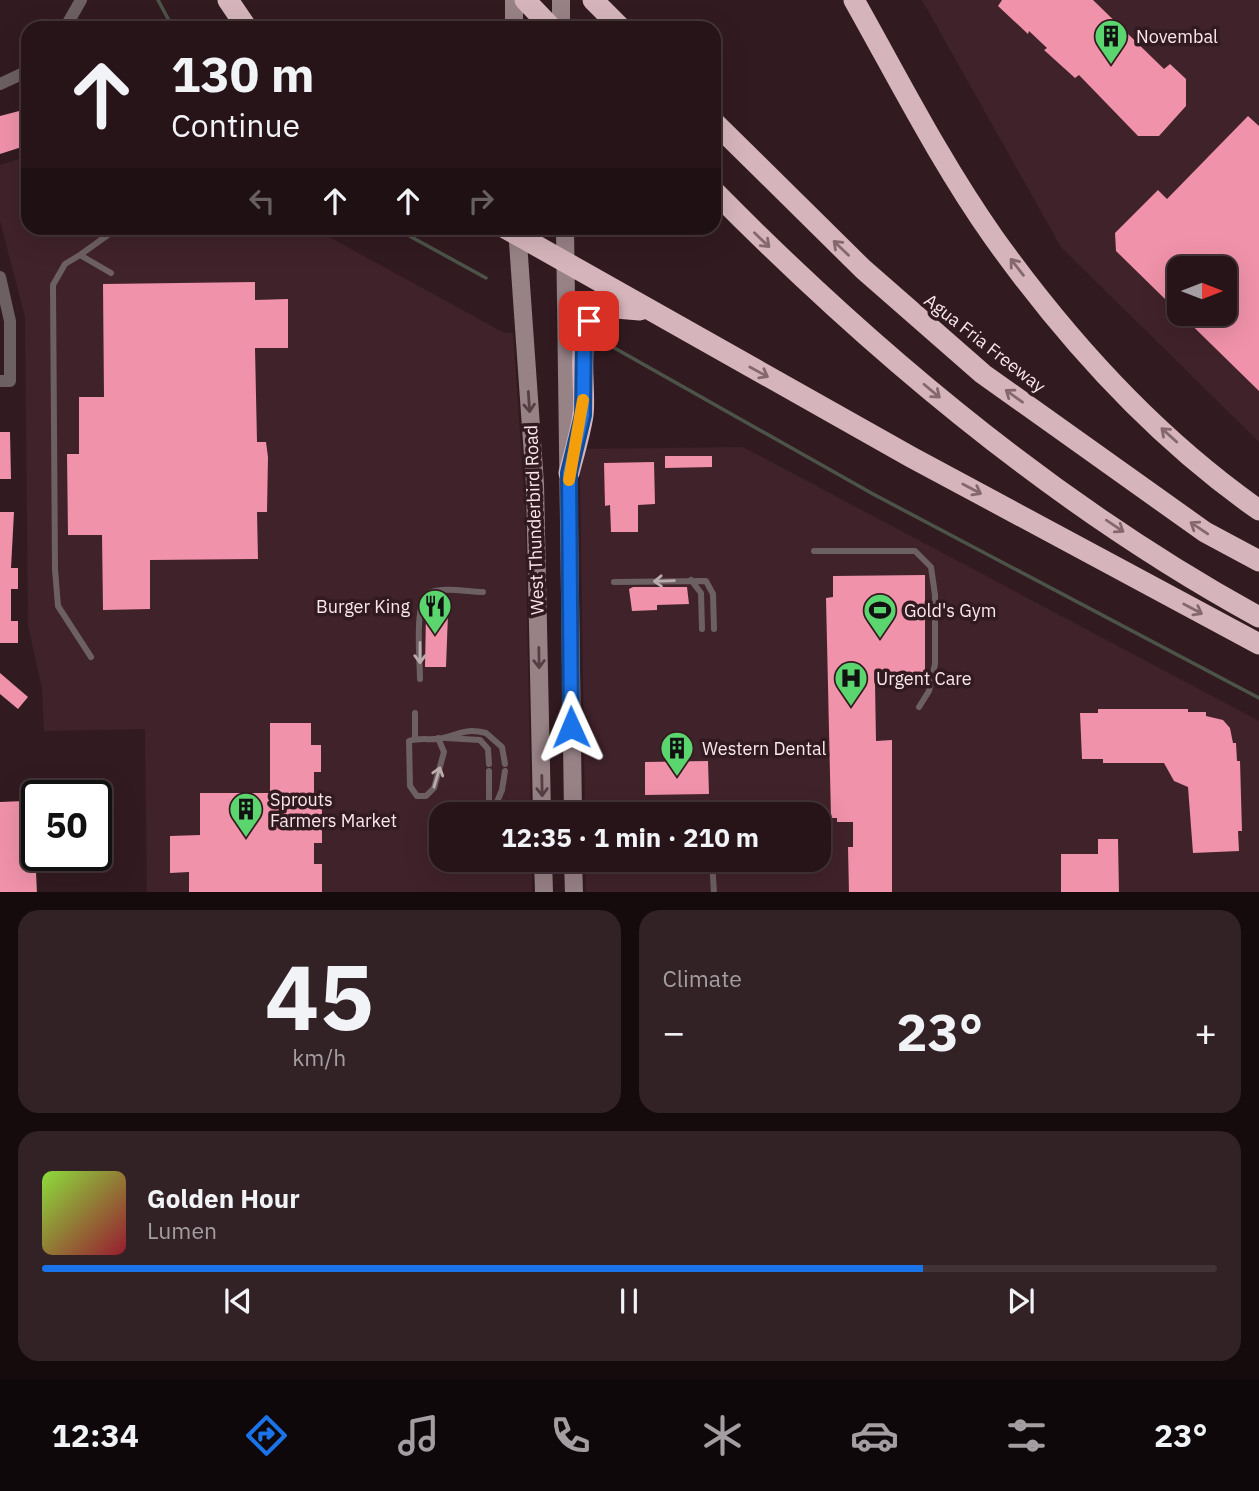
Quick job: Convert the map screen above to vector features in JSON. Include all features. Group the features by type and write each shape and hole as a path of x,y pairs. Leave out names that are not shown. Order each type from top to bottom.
{"highway":[{"path":"228,0 242,21"},
{"path":"525,0 545,21"},
{"path":"854,0 953,175 994,237 1034,289 1130,399 1209,471 1259,510"},
{"path":"598,4 614,21"},
{"name":"Agua Fria Freeway","path":"721,129 872,278 983,374 1205,532 1259,561"},
{"path":"721,198 813,288 972,425 1162,559 1259,617"},
{"path":"521,235 649,311 1259,644"},
{"path":"569,473 583,415 584,338 589,321 604,307 649,311"}],"main road":[{"path":"514,0 514,21"},
{"path":"561,0 561,21"},
{"name":"West Thunderbird Road","path":"513,235 535,484 542,802"},
{"name":"West Thunderbird Road","path":"565,235 573,802"},
{"path":"543,872 544,892"},
{"path":"573,872 574,892"}],"street":[{"path":"69,21 81,0"},
{"path":"0,84 21,74"},
{"path":"0,277 10,321 5,381"}],"lane":[{"path":"91,657 58,606 55,569 53,285 65,264 108,235"},
{"path":"80,255 111,274"},
{"path":"814,551 915,551 931,567 935,595 935,664 929,691 919,707"},
{"path":"691,580 701,593 702,629"},
{"path":"614,582 706,581 712,589 714,629"},
{"path":"420,679 419,608 424,596 433,592 483,592"},
{"path":"415,713 415,738"},
{"path":"441,738 456,731 486,733 502,747 505,767 502,790 497,802"},
{"path":"441,738 444,752 431,794 422,797 413,794 410,786 409,741 415,738 441,738 480,740 488,748 488,802"},
{"path":"712,872 713,892"}],"shaded area":[{"path":"922,0 1259,0 1259,442 1061,247"},
{"path":"21,158 21,235 326,235 504,333 513,333 525,505 531,802 429,802 429,872 532,872 532,892 147,892 145,729 44,731 42,688 28,625 25,317 0,221 0,165"},
{"path":"743,447 1259,721 1259,892 586,892 585,872 831,872 831,802 585,802 580,470 586,449"}],"building":[{"name":"Novembal","path":"1002,0 1093,0 1164,69 1170,64 1186,79 1186,106 1159,136 1138,136 1079,75 1075,78 1044,50 1047,48 1029,31 1028,34 998,6"},
{"path":"21,111 21,147 0,154 0,116"},
{"path":"1248,116 1259,126 1259,391 1193,326 1237,326 1237,256 1167,256 1167,301 1116,251 1115,233 1158,190 1167,199"},
{"path":"255,282 255,300 288,299 288,348 255,348 257,442 266,442 268,457 267,512 257,512 258,559 150,560 150,609 103,610 102,535 68,535 67,454 79,454 79,397 104,397 103,284"},
{"path":"0,432 10,432 11,479 0,479"},
{"path":"665,456 712,456 712,467 665,468"},
{"path":"654,462 655,504 638,505 638,532 611,532 610,505 605,506 604,463"},
{"path":"0,512 14,512 11,568 18,568 18,589 11,589 11,621 18,621 18,643 0,643"},
{"path":"925,575 925,682 875,683 876,741 892,740 892,892 849,892 848,847 853,847 853,822 837,822 837,818 831,818 826,598 833,597 833,576"},
{"path":"687,587 689,604 657,605 657,610 632,611 629,589"},
{"name":"Burger King","path":"426,614 448,614 446,667 425,667"},
{"path":"0,673 28,697 18,709 0,694"},
{"path":"1098,709 1188,709 1188,712 1206,712 1206,716 1223,720 1230,728 1233,743 1236,743 1237,761 1240,761 1242,831 1238,831 1239,851 1193,853 1188,787 1174,781 1164,763 1103,763 1103,759 1082,759 1080,713 1098,713"},
{"name":"Sprouts Farmers Market","path":"270,723 311,723 311,745 321,745 321,772 314,772 314,793 322,792 322,843 314,843 314,864 322,864 322,892 189,892 189,872 170,873 170,836 200,835 200,793 270,793"},
{"name":"Western Dental","path":"708,761 709,794 645,795 645,762"},
{"path":"21,801 21,871 56,871 36,872 37,892 0,892 0,802"},
{"path":"1098,839 1118,839 1119,892 1061,892 1061,854 1098,854"}],"waterway":[{"path":"158,0 169,21"},
{"path":"408,235 486,278"},
{"path":"611,346 873,494 1259,698"}],"slow traffic":[{"path":"569,480 583,415 583,400"}],"place":[{"name":"Novembal","path":"1111,66"},
{"name":"Burger King","path":"435,636"},
{"name":"Gold's Gym","path":"880,640"},
{"name":"Urgent Care","path":"851,708"},
{"name":"Western Dental","path":"677,778"},
{"name":"Sprouts Farmers Market","path":"246,839"}],"route":[{"path":"571,727 569,473 583,415 584,338 589,321"}]}
